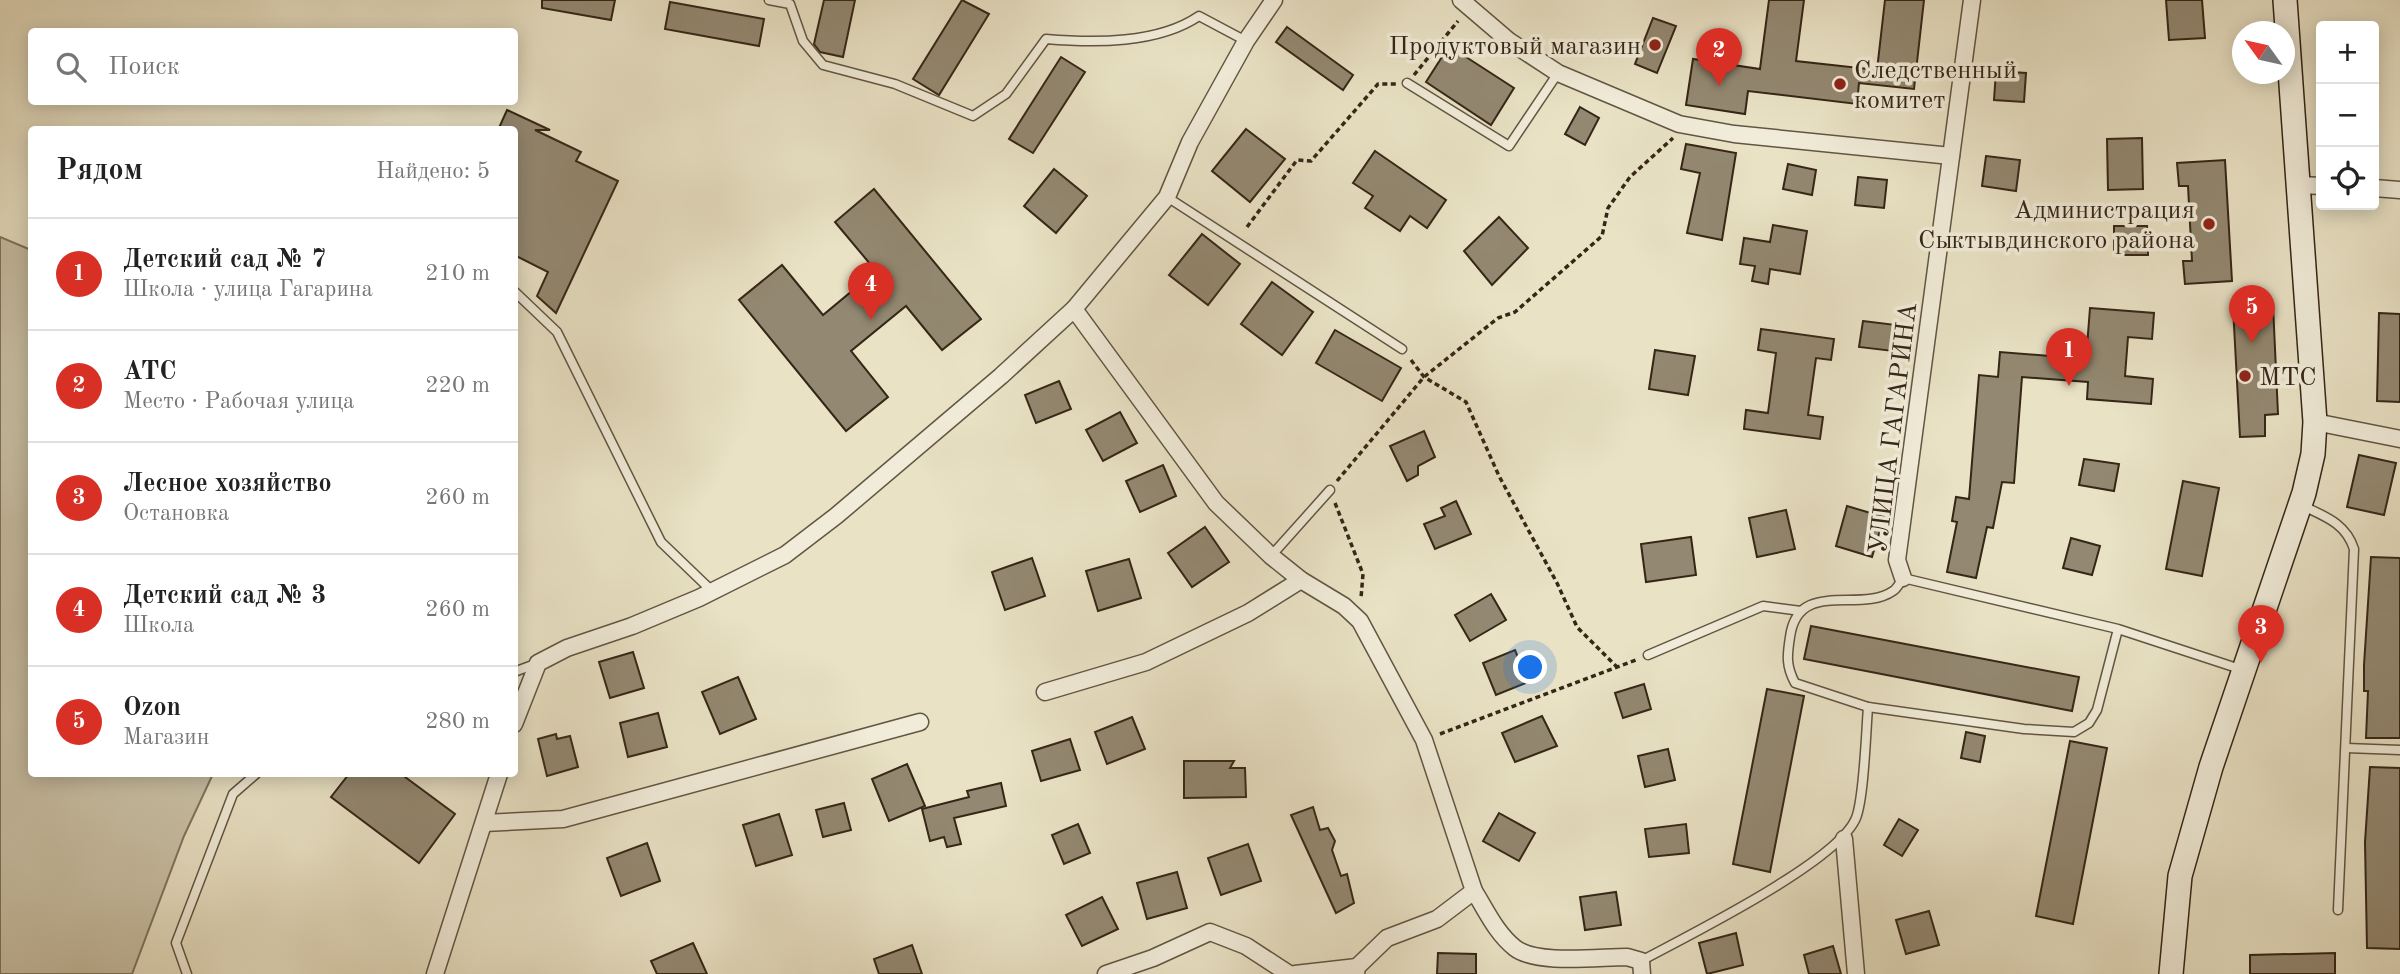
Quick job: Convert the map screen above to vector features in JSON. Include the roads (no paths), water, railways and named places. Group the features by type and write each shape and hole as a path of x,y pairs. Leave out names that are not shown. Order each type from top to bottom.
{"main road":[{"path":"2171,974 2179,876 2314,454 2311,185 2285,0"}],"street":[{"path":"518,713 537,663 567,648 632,626 712,592 785,555 836,516 1001,376 1074,309 1167,197 1190,142 1246,41 1274,0"},
{"name":"УЛИЦА ГАГАРИНА","path":"1903,578 1897,560 1972,0"},
{"path":"1465,4 1509,41 1558,73 1679,124 1734,134 1951,156"},
{"path":"2379,188 2400,190"},
{"path":"1074,309 1216,503 1301,580 1322,590 1360,621 1424,740 1474,891 1499,932 1516,949 1535,957 1627,957 1642,968"},
{"path":"2315,422 2400,439"},
{"path":"1045,692 1146,662 1248,613 1301,580"},
{"path":"484,823 563,819 920,722"},
{"path":"435,974 498,777"},
{"path":"1844,838 1856,974"},
{"path":"1295,974 1357,971 1387,938 1437,919 1474,891"},
{"path":"1106,974 1153,958 1210,932 1246,946 1289,974"}],"lane":[{"path":"769,0 790,4 803,41 823,65 895,84 972,116 1006,94 1046,39 1084,42 1140,36 1181,28 1199,16 1246,41"},
{"path":"1408,83 1509,146 1558,73"},
{"path":"1167,197 1402,349"},
{"path":"518,295 557,332 661,542 712,592"},
{"path":"1271,555 1330,490"},
{"path":"2300,504 2338,523 2350,534 2354,549 2339,910"},
{"path":"1903,578 2119,629 2243,670"},
{"name":"УЛИЦА ГАГАРИНА","path":"1801,611 1818,601 1864,599 1894,591 1903,578"},
{"path":"1648,655 1763,606 1801,611 1791,626 1786,665 1794,684 1868,707 2024,729 2074,732 2089,723 2097,710 2119,629"},
{"path":"518,670 537,663"},
{"path":"1642,968 1755,900 1844,838 1857,817 1868,707"},
{"path":"2346,748 2400,750"},
{"path":"187,974 176,943 233,794 253,777"}],"place":[{"name":"Продуктовый магазин","path":"1655,45"},
{"name":"Следственный комитет","path":"1840,84"},
{"name":"АТС","path":"1719,86"},
{"name":"Администрация Сыктывдинского района","path":"2209,224"},
{"name":"Детский сад № 3","path":"871,320"},
{"name":"Ozon","path":"2252,343"},
{"name":"МТС","path":"2245,376"},
{"name":"Детский сад № 7","path":"2069,386"},
{"name":"Лесное хозяйство","path":"2261,663"}]}
